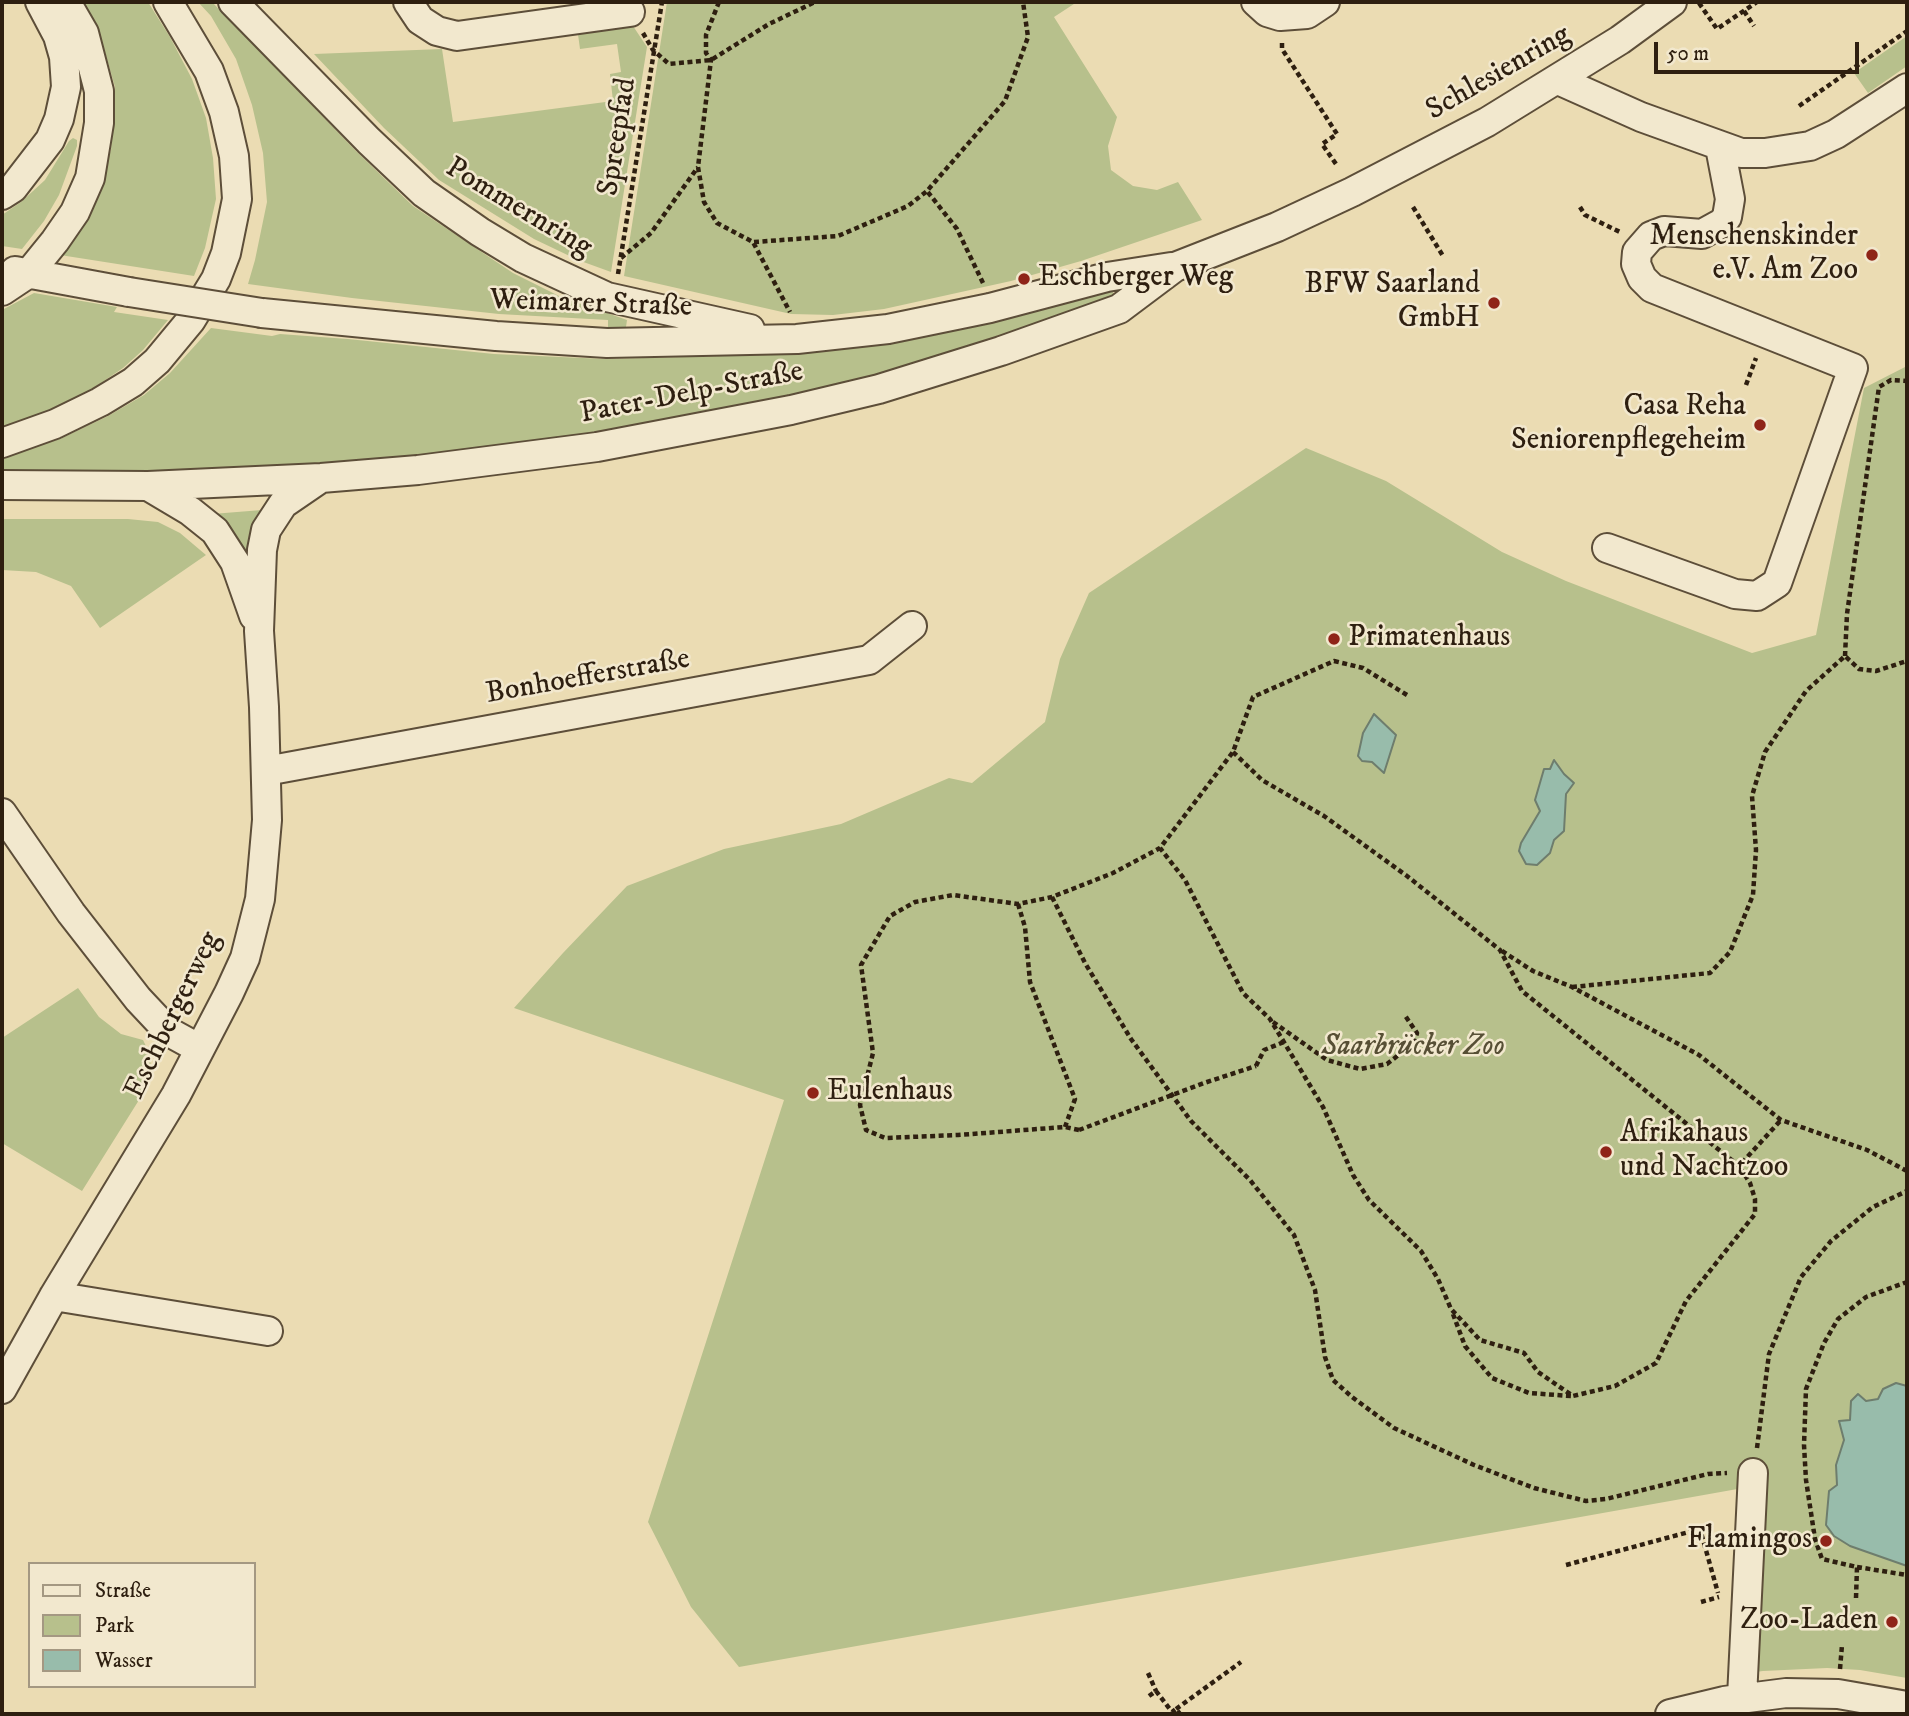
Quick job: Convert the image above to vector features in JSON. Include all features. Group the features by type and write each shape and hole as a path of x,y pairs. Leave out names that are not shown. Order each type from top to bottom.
{"street":[{"path":"2,195 13,188 50,140 59,119 66,87 64,57 58,36 40,2"},
{"path":"2,290 15,271 55,241 75,212 90,178 96,150 99,91 84,33 66,2"},
{"path":"2,443 45,428 100,402 141,375 157,361 191,320 216,279 226,253 237,200 234,156 225,112 209,71 168,2"},
{"name":"Pommernring","path":"233,2 414,184 480,232 523,258 607,297 795,329"},
{"path":"408,2 420,20 437,31 457,36 629,12"},
{"path":"1256,2 1267,12 1280,16 1307,14 1325,2"},
{"name":"Schlesienring","path":"1352,192 1487,122 1558,80 1672,2"},
{"path":"1558,80 1641,117 1741,153 1765,153 1810,146 1836,134 1907,88"},
{"path":"1606,548 1735,594 1757,596 1777,583 1853,368 1652,288 1642,278 1636,264 1637,251 1651,236 1664,231 1702,234 1722,223 1727,217 1730,199 1720,147"},
{"name":"Pater-Delp-Straße","path":"2,485 148,486 321,478 505,461 597,447 792,410 868,392 1001,351 1119,309 1175,267 1277,227 1352,192"},
{"name":"Weimarer Straße","path":"15,271 262,313 496,337 607,343 795,329 888,329 990,308 1107,277 1175,267"},
{"name":"Eschbergerweg","path":"2,1389 54,1296 176,1095 245,958 260,899 267,820 259,632 262,550 266,530 283,504 321,478"},
{"name":"Eschbergerweg","path":"148,486 190,511 215,531 235,562 259,632"},
{"name":"Bonhoefferstraße","path":"266,771 869,660 912,626"},
{"path":"2,813 51,884 138,999 169,1032 200,1049"},
{"path":"54,1296 268,1331"},
{"path":"1742,1698 1753,1473"},
{"path":"1670,1714 1742,1698 1814,1692 1907,1706"}],"path":[{"name":"Spreepfad","path":"617,279 662,2"},
{"path":"719,2 706,35 706,54 711,60 698,167 704,202 717,223 753,242 838,236 908,206 927,191 1005,101 1028,37 1023,2"},
{"path":"653,50 669,64 711,60 769,24 815,2"},
{"path":"1699,2 1717,29 1757,2"},
{"path":"1744,11 1754,26"},
{"path":"1799,106 1907,31"},
{"path":"1282,49 1338,134 1322,144 1336,164"},
{"path":"620,259 651,233 698,167"},
{"path":"927,191 957,229 986,291"},
{"path":"1413,206 1443,256"},
{"path":"1580,207 1585,215 1617,231"},
{"path":"753,242 795,329"},
{"path":"1573,987 1710,973 1730,953 1753,894 1756,850 1752,796 1765,752 1806,691 1845,656 1847,614 1879,387 1891,380 1907,381"},
{"path":"1845,656 1859,668 1876,671 1907,661"},
{"path":"1284,1042 1264,1050 1256,1066 1079,1130 1065,1127 885,1138 866,1130 860,1105 873,1053 861,965 890,916 915,902 953,895 1018,904 1052,897 1113,873 1160,848 1233,752 1253,697 1334,661 1363,668 1408,695"},
{"path":"1233,752 1262,780 1334,823 1407,876 1500,950 1533,971 1573,987 1699,1055 1781,1120 1867,1150 1907,1171"},
{"path":"1160,848 1185,880 1243,993 1270,1020 1327,1060 1360,1069 1387,1064 1414,1043 1417,1033 1404,1014"},
{"path":"1052,897 1085,963 1131,1039 1191,1121 1250,1180 1294,1236 1315,1290 1325,1357 1333,1380 1394,1428 1474,1465 1534,1488 1586,1501 1606,1499 1708,1474 1753,1473 1769,1354 1801,1277 1831,1241 1874,1207 1907,1191"},
{"path":"1018,904 1025,927 1030,982 1075,1099 1065,1127"},
{"path":"1270,1020 1323,1107 1353,1175 1369,1200 1421,1251 1438,1279 1465,1346 1492,1378 1529,1393 1573,1396 1615,1386 1657,1363 1686,1301 1755,1214 1755,1199 1740,1166 1522,991 1500,950"},
{"path":"1740,1166 1781,1120"},
{"path":"1907,1282 1866,1297 1838,1320 1824,1343 1806,1389 1804,1445 1815,1539 1822,1559 1907,1575"},
{"path":"1451,1310 1480,1340 1524,1353 1538,1373 1573,1396"},
{"path":"1566,1565 1700,1529 1723,1610"},
{"path":"1856,1598 1857,1567"},
{"path":"1700,1602 1719,1597"},
{"path":"1840,1659 1842,1645"},
{"path":"1148,1673 1156,1691 1172,1712 1178,1712 1241,1662"},
{"path":"1149,1696 1156,1691"}],"green space":[{"path":"83,2 148,2 192,79 206,118 216,199 205,248 194,276 60,255 102,182 111,149 115,87 98,28"},
{"path":"198,2 212,2 413,206 513,273 559,296 627,320 626,327 608,327 608,320 499,314 248,284 267,202 263,153 252,105 236,59 211,16"},
{"path":"667,2 1077,2 1054,17 1117,117 1108,146 1111,170 1133,186 1157,190 1178,182 1202,220 1081,261 1011,281 884,309 833,315 791,314 624,276"},
{"path":"629,20 647,47 611,272 534,239 439,180 384,128 314,54 442,49 453,122 613,101 610,74 621,72 617,44 580,49 577,27"},
{"path":"1907,36 1907,66 1868,93 1854,73"},
{"path":"73,138 77,140 77,146 59,195 44,221 22,249 2,246 2,215 45,180"},
{"path":"1112,290 1115,298 997,339 832,387 595,432 416,455 238,469 115,477 2,475 2,458 62,438 144,395 170,373 211,328 272,336 280,334 348,339 494,354 605,359 759,355 891,343 993,322"},
{"path":"34,293 117,307 114,312 168,320 143,350 123,368 92,389 49,410 2,428 2,310"},
{"name":"Saarbrücker Zoo","path":"1907,366 1907,1678 1860,1670 1827,1668 1733,1675 1743,1488 739,1667 691,1607 648,1522 784,1100 514,1008 563,953 627,886 724,849 841,824 949,778 972,783 1045,722 1060,659 1089,593 1306,448 1386,481 1502,552 1566,581 1752,653 1816,635 1864,388"},
{"path":"262,510 256,525 253,559 245,560 212,514"},
{"path":"2,519 128,519 158,522 180,533 206,555 100,628 71,586 36,572 2,570"},
{"path":"78,988 99,1017 121,1034 143,1040 150,1054 151,1075 144,1092 82,1191 2,1143 2,1038"}],"water":[{"path":"1374,714 1396,735 1384,773 1372,762 1362,761 1358,756 1363,733"},
{"path":"1554,760 1574,783 1566,794 1564,831 1554,840 1550,853 1537,865 1526,864 1519,851 1521,843 1540,811 1535,800 1544,769 1550,769"},
{"path":"1896,1383 1907,1386 1907,1566 1850,1546 1834,1536 1826,1525 1829,1491 1837,1485 1836,1465 1844,1440 1839,1421 1850,1420 1851,1401 1858,1394 1866,1401 1878,1399 1883,1389"}],"place":[{"name":"Menschenskinder e.V. Am Zoo","path":"1872,255"},
{"name":"Eschberger Weg","path":"1024,279"},
{"name":"BFW Saarland GmbH","path":"1494,303"},
{"name":"Casa Reha Seniorenpflegeheim","path":"1760,425"},
{"name":"Primatenhaus","path":"1334,639"},
{"name":"Eulenhaus","path":"813,1093"},
{"name":"Afrikahaus und Nachtzoo","path":"1606,1152"},
{"name":"Flamingos","path":"1826,1541"},
{"name":"Zoo-Laden","path":"1892,1622"}]}
